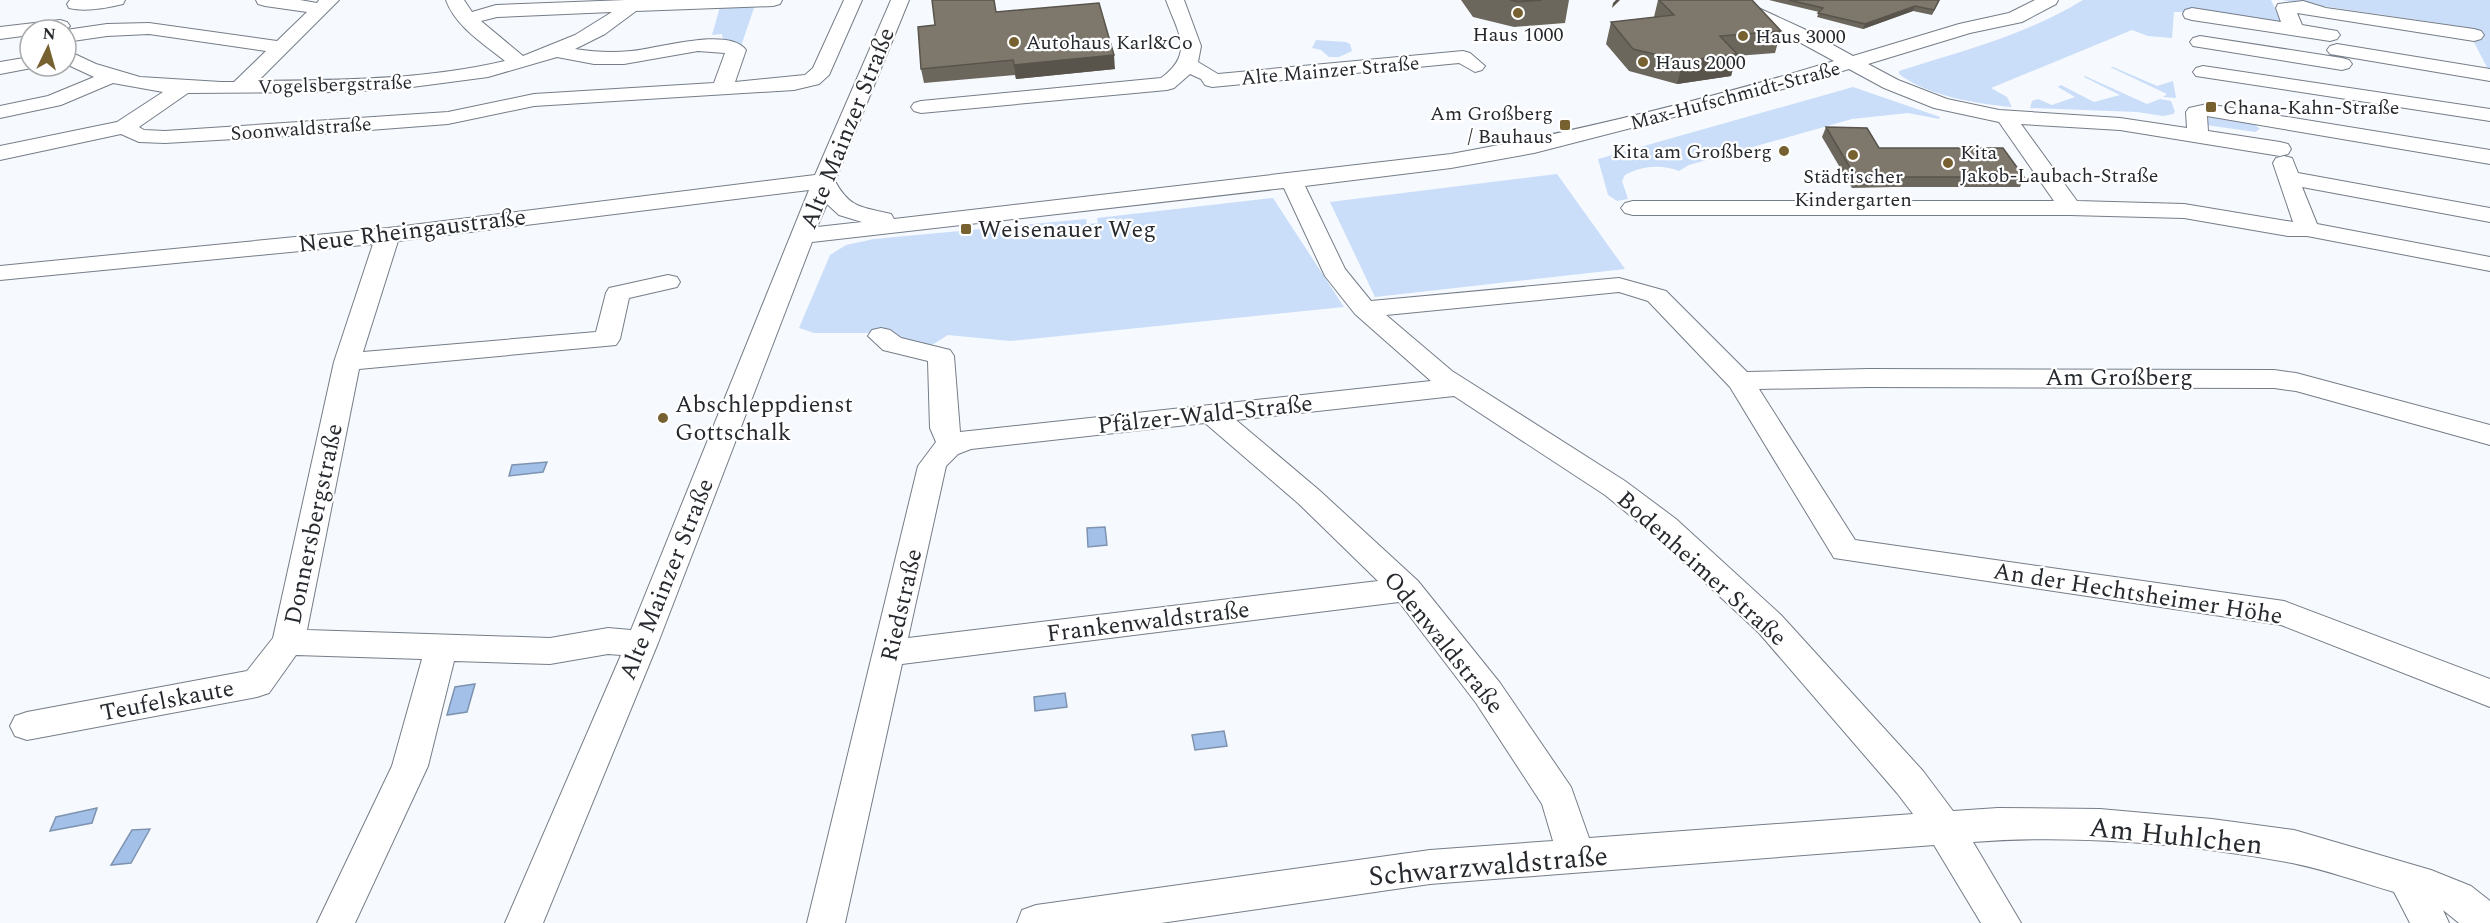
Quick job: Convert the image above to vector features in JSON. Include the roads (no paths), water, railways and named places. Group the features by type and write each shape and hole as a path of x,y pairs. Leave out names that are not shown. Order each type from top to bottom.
{"street":[{"path":"69,18 78,2 116,0"},
{"path":"265,0 326,4"},
{"path":"455,0 457,8 520,63"},
{"path":"469,19 496,11 635,3 773,0"},
{"name":"Soonwaldstraße","path":"124,127 139,136 165,137 448,118 534,100 794,84 812,80 822,71 853,0"},
{"name":"Alte Mainzer Straße","path":"524,923 642,643 824,181 900,0"},
{"path":"921,107 1167,84 1178,77 1192,59 1193,47 1175,0"},
{"name":"Max-Hufschmidt-Straße","path":"1726,0 1854,63"},
{"name":"Max-Hufschmidt-Straße","path":"1966,28 2015,0"},
{"name":"Max-Hufschmidt-Straße","path":"1292,181 1451,161 1547,143 1724,99 1913,46 1966,28 2015,18 2049,0"},
{"name":"Vogelsbergstraße","path":"78,63 86,68 142,83 184,87 239,88 397,83 471,75 520,63 555,51 589,35 635,3"},
{"path":"239,88 326,4"},
{"path":"2294,29 2285,8 2303,7 2325,13 2474,35"},
{"path":"2325,13 2336,50 2375,140"},
{"path":"2192,14 2294,29 2336,50"},
{"name":"Vogelsbergstraße","path":"78,32 157,29 255,46 282,47"},
{"name":"Vogelsbergstraße","path":"0,33 18,32"},
{"name":"Max-Hufschmidt-Straße","path":"1810,40 1871,48 1913,46"},
{"path":"2200,42 2336,50 2490,75"},
{"path":"555,51 580,58 601,59 634,57 700,46 728,47 736,50 722,89"},
{"name":"Alte Mainzer Straße","path":"1188,65 1208,75 1212,81 1463,57 1475,66"},
{"path":"1854,63 1920,97 1941,104 2016,118 2120,123 2197,131 2375,140 2490,157"},
{"path":"0,68 18,65"},
{"path":"2203,72 2490,115"},
{"path":"471,75 480,111"},
{"path":"0,112 54,101 112,76"},
{"path":"0,153 124,127 184,87"},
{"path":"2016,118 2070,208"},
{"path":"2277,134 2289,178 2307,229"},
{"path":"2375,140 2490,165"},
{"path":"2289,178 2490,214"},
{"path":"824,181 839,206 850,213 887,219 931,221"},
{"name":"Neue Rheingaustraße","path":"0,273 388,235 824,181"},
{"path":"803,236 1292,181"},
{"name":"Bodenheimer Straße","path":"1292,181 1334,270 1364,309 1443,377 1615,488 1665,527 1770,624 1911,782 1943,827 2002,923"},
{"path":"1633,208 1662,199 2184,211 2288,229 2307,229 2490,264"},
{"name":"Donnersbergstraße","path":"388,235 347,362 288,642 550,651 608,641 642,643"},
{"path":"347,362 608,339 618,293 668,282"},
{"path":"1364,309 1619,285 1657,296 1740,381"},
{"path":"881,336 892,344 941,356 944,428 951,445"},
{"name":"Am Großberg","path":"1740,381 1880,378 2274,379 2296,382 2490,435"},
{"name":"An der Hechtsheimer Höhe","path":"1740,381 1845,550 2283,613 2490,693"},
{"name":"Pfälzer-Wald-Straße","path":"951,445 971,439 1459,387"},
{"name":"Odenwaldstraße","path":"1212,414 1309,497 1407,589 1488,693 1558,798 1576,856"},
{"name":"Riedstraße","path":"826,923 932,466 942,451 951,445"},
{"name":"Frankenwaldstraße","path":"890,653 1407,589"},
{"name":"Teufelskaute","path":"27,726 257,682 288,642"},
{"path":"336,923 410,766 441,648"},
{"name":"Am Huhlchen","path":"1943,827 1998,824 2100,825 2212,835 2294,847 2406,878 2458,898 2487,923"},
{"name":"Schwarzwaldstraße","path":"1036,923 1430,867 1943,827"},
{"path":"2406,878 2430,923"}],"place":[{"name":"Haus 1000","path":"1518,13"},
{"name":"Haus 3000","path":"1743,36"},
{"name":"Autohaus Karl&Co","path":"1014,42"},
{"name":"Haus 2000","path":"1643,62"},
{"name":"Chana-Kahn-Straße","path":"2211,107"},
{"name":"Am Großberg / Bauhaus","path":"1565,125"},
{"name":"Kita am Großberg","path":"1784,151"},
{"name":"Städtischer Kindergarten","path":"1853,155"},
{"name":"Kita Jakob-Laubach-Straße","path":"1948,163"},
{"name":"Weisenauer Weg","path":"966,229"},
{"name":"Abschleppdienst Gottschalk","path":"663,418"}]}
